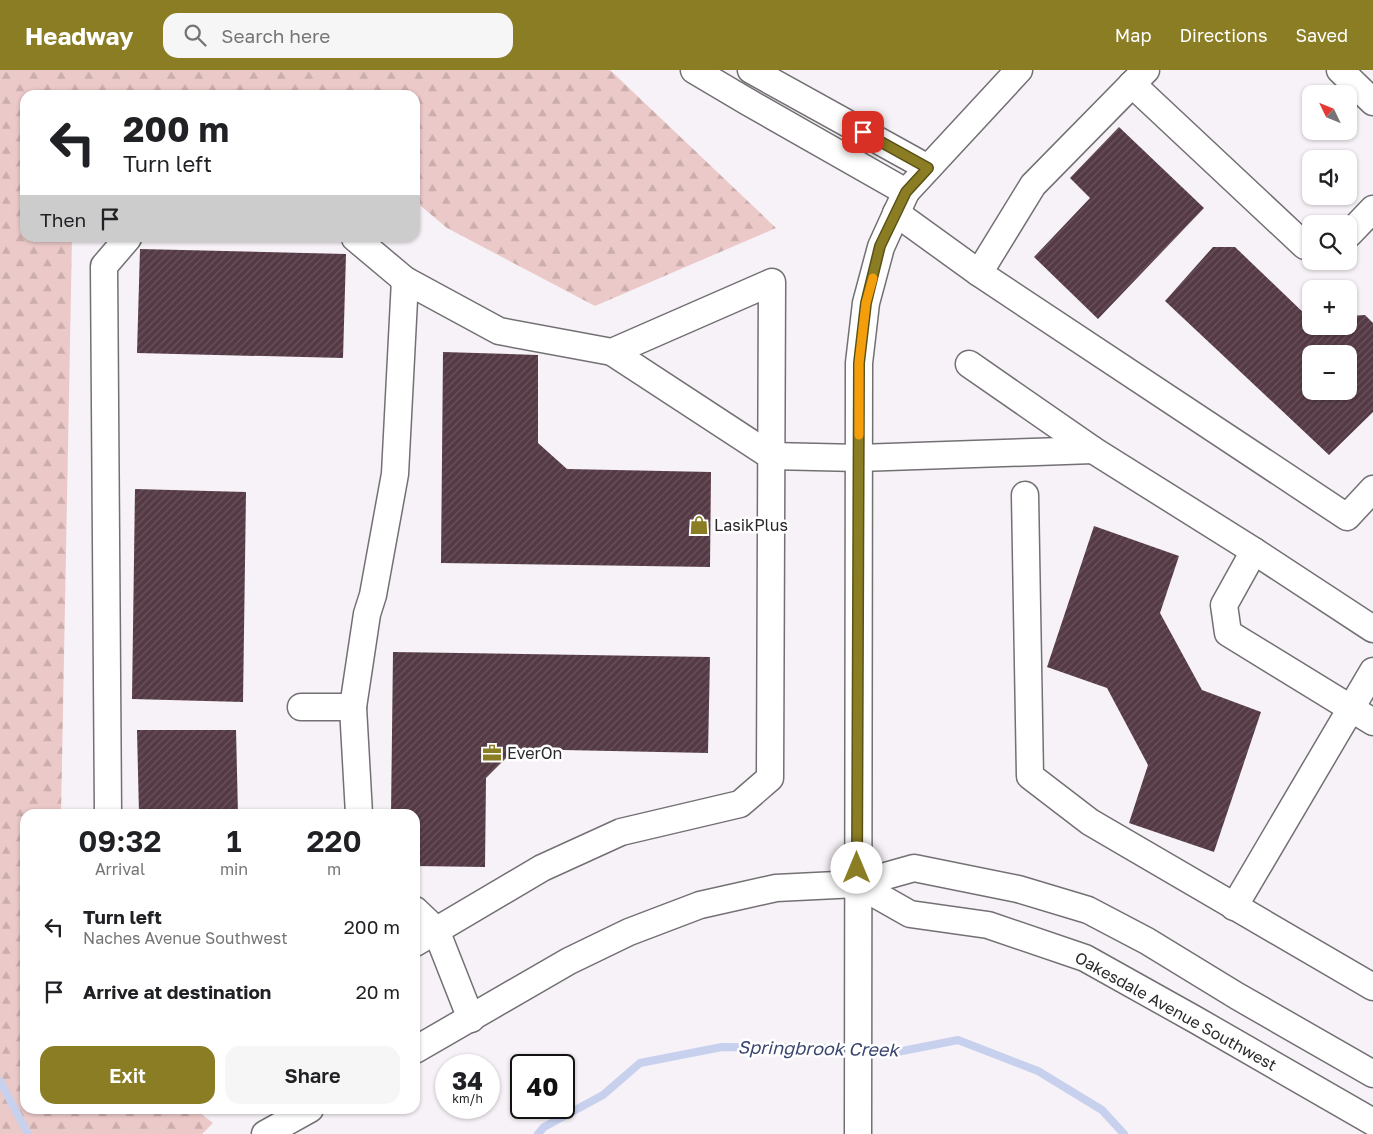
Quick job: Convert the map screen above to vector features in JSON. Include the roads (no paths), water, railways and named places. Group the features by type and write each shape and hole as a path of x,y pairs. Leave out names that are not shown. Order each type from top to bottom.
{"street":[{"path":"694,70 748,102 901,202 979,273 1347,517 1373,489"},
{"path":"751,70 928,168"},
{"path":"1340,70 1373,102"},
{"path":"858,1131 859,363 866,303 880,246 901,202 928,168 1016,71"},
{"path":"979,273 1033,185 1140,77 1302,243"},
{"path":"1357,226 1373,209"},
{"path":"108,809 104,266 125,242"},
{"path":"360,242 405,280 499,331 612,352 771,456 859,458 1093,450"},
{"path":"359,809 353,707 367,614 373,595 395,474 405,280"},
{"path":"425,937 542,868 621,832 740,804 770,778 772,282 612,352"},
{"path":"968,364 1093,450 1254,551 1373,630"},
{"path":"1025,495 1030,776 1090,822 1373,987"},
{"path":"1254,551 1224,605 1228,633 1373,722"},
{"path":"1234,907 1373,670"},
{"path":"301,708 353,707"},
{"path":"420,1047 569,961 629,932 700,905 776,888 857,884 914,868 1018,888 1088,910 1147,940 1237,996 1373,1074"},
{"name":"Oakesdale Avenue Southwest","path":"857,884 910,914 988,926 1084,958 1373,1122"},
{"path":"420,924 425,937 471,1019"},
{"path":"1260,1057 1303,1063 1373,1103"},
{"path":"265,1134 301,1114"}],"waterway":[{"name":"Springbrook Creek","path":"538,1134 544,1127 603,1095 640,1063 722,1047 835,1048 892,1053 958,1040 1038,1071 1102,1110 1124,1134"},
{"name":"Springbrook Creek","path":"0,1081 28,1134"}],"place":[{"name":"LasikPlus","path":"699,525"},
{"name":"EverOn","path":"492,753"}]}
